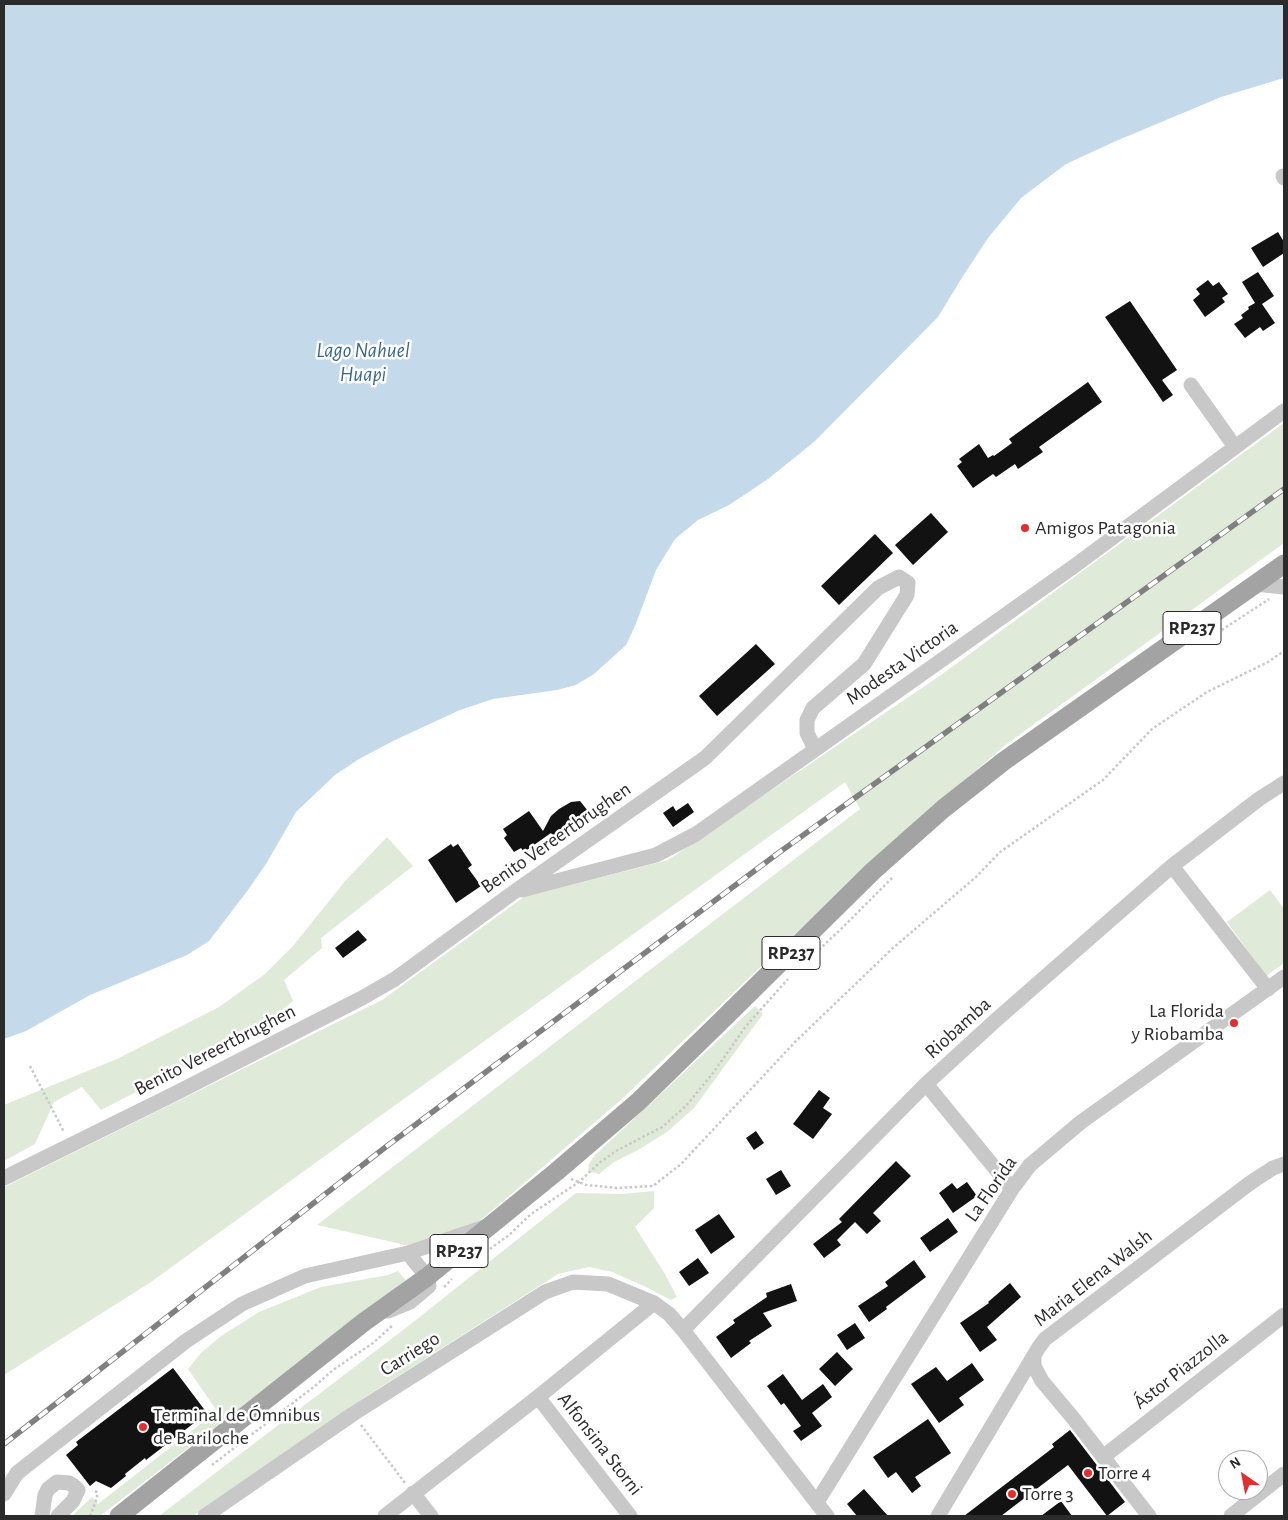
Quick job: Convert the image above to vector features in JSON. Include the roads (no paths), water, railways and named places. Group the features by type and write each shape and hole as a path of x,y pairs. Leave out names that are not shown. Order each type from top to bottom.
{"main road":[{"name":"RP237","path":"119,1516 364,1322 427,1277 556,1172 638,1102 873,871 943,809 1004,761 1284,564"}],"street":[{"path":"1192,385 1235,447"},
{"name":"Modesta Victoria","path":"514,892 656,855 696,834 1073,567 1284,410"},
{"name":"Benito Vereertbrughen","path":"4,1178 362,998 395,978 705,758 878,588 899,577 908,583 907,595 864,664 813,708 807,720 807,733 815,749"},
{"path":"1255,584 1284,587"},
{"name":"Riobamba","path":"683,1330 926,1084 1172,866 1284,782"},
{"path":"1172,866 1268,988"},
{"name":"La Florida","path":"816,1502 1012,1189 1030,1165 1081,1122 1284,978"},
{"path":"926,1084 1012,1189"},
{"name":"Maria Elena Walsh","path":"938,1516 1044,1339 1250,1183 1273,1168 1284,1164"},
{"path":"4,1494 17,1473 186,1340 242,1304 305,1276 408,1253 490,1225"},
{"path":"408,1253 427,1277"},
{"name":"Carriego","path":"205,1516 353,1414 545,1292 573,1282 608,1284 654,1303 669,1314 828,1516"},
{"path":"385,1516 538,1397 654,1303"},
{"name":"Ástor Piazzolla","path":"1103,1457 1284,1314"},
{"path":"1034,1357 1034,1366 1042,1381 1150,1516"},
{"name":"Alfonsina Storni","path":"538,1397 630,1516"},
{"path":"1231,1516 1284,1474"},
{"path":"42,1516 45,1495 48,1489 57,1482 69,1483 78,1490 73,1502 58,1516"},
{"path":"413,1494 431,1516"}],"water":[{"name":"Lago Nahuel Huapi","path":"4,4 1284,4 1284,78 1221,97 1116,141 1066,164 1021,198 988,238 938,317 814,442 768,479 729,505 698,520 675,539 656,570 626,645 594,674 576,685 557,690 493,699 460,710 359,759 335,775 296,812 266,864 209,941 187,955 90,995 26,1031 4,1039"}],"railway":[{"path":"4,1444 387,1146 777,854 1284,489"}],"place":[{"name":"Amigos Patagonia","path":"1025,528"},
{"name":"La Florida y Riobamba","path":"1234,1023"},
{"name":"Terminal de Ómnibus de Bariloche","path":"143,1427"},
{"name":"Torre 4","path":"1088,1473"},
{"name":"Torre 3","path":"1012,1494"}]}
